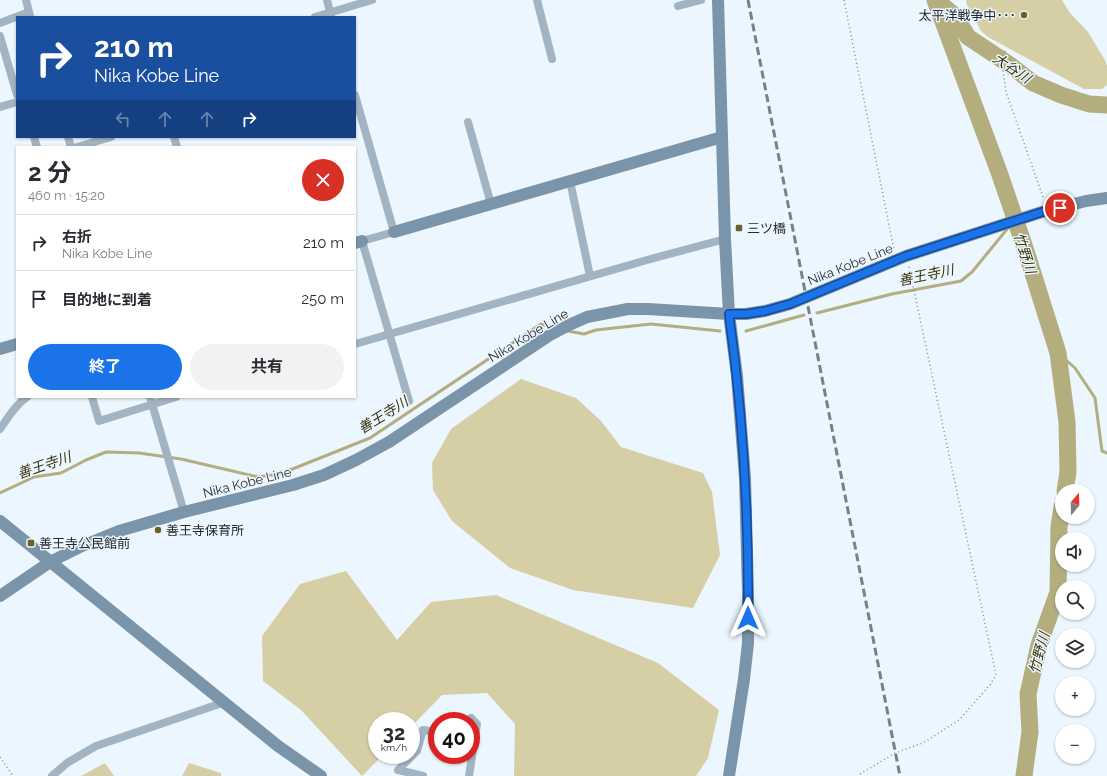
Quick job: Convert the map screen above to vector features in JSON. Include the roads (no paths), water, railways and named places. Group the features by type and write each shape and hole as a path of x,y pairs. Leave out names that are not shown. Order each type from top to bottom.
{"street":[{"path":"26,0 30,15"},
{"path":"327,0 331,15 372,0"},
{"path":"537,0 552,59"},
{"path":"678,6 701,0"},
{"path":"718,0 725,239 729,314 737,376 745,478 748,593 748,643 729,776"},
{"path":"0,23 16,19"},
{"path":"0,36 16,92"},
{"path":"356,99 394,232"},
{"path":"0,107 16,102"},
{"path":"468,122 490,204"},
{"path":"409,401 359,242 722,137"},
{"path":"80,146 108,138"},
{"path":"570,181 590,276"},
{"name":"Nika Kobe Line","path":"0,596 50,562 82,546 119,531 184,512 293,485 324,474 356,460 389,442 550,336 569,325 587,318 628,309 729,314 746,314 765,311 790,304 901,258 1045,212 1107,198"},
{"path":"356,344 590,276 725,239"},
{"path":"0,349 16,344"},
{"path":"0,429 13,411 25,398"},
{"path":"92,398 99,421 151,400 168,398"},
{"path":"151,400 184,512"},
{"path":"0,521 278,746 321,776"},
{"path":"52,776 68,763 96,746 225,702"},
{"path":"423,776 398,770 417,751 423,730 428,731"},
{"path":"469,776 470,764"}],"waterway":[{"name":"竹野川","path":"935,0 999,172 1058,353 1067,422 1068,472 1066,484"},
{"name":"大谷川","path":"936,0 955,16 968,37 1010,65 1033,83 1061,95 1089,104 1107,105"},
{"name":"善王寺川","path":"817,313 892,294 961,281 972,272 1008,228"},
{"name":"善王寺川","path":"746,331 804,315"},
{"name":"善王寺川","path":"0,493 34,477 61,473 86,460 106,452 139,453 181,459 258,477 280,474 370,438 541,324 557,328"},
{"name":"善王寺川","path":"568,331 584,334 596,330 651,324 720,331"},
{"path":"1058,353 1075,368 1095,398 1102,451 1107,453"},
{"name":"竹野川","path":"1024,776 1030,732 1028,694 1039,645 1058,592 1059,524"}],"railway":[{"path":"748,0 900,776"}],"place":[{"name":"太平洋戦争中･･･","path":"1024,15"},
{"name":"三ツ橋","path":"739,228"},
{"name":"善王寺保育所","path":"158,530"},
{"name":"善王寺公民館前","path":"31,543"}]}
